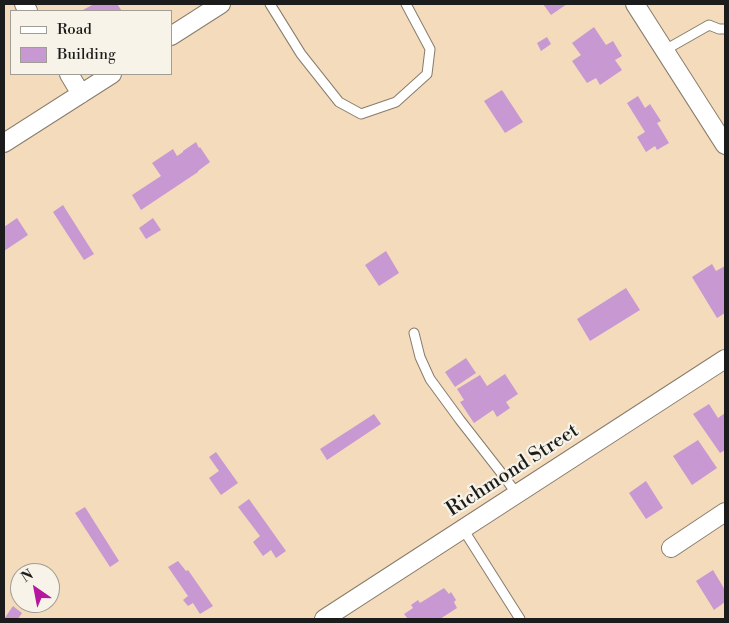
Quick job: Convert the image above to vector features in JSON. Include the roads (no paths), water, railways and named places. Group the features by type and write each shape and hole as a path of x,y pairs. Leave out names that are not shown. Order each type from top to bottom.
{"street":[{"path":"172,35 221,4"},
{"path":"635,4 725,146"},
{"path":"70,75 81,94"},
{"path":"4,143 110,75"},
{"name":"Richmond Street","path":"324,619 342,611 463,529 725,359"},
{"path":"671,548 725,512"}],"lane":[{"path":"270,4 300,54 339,102 361,114 396,102 427,74 430,49 406,4"},
{"path":"664,50 709,25 725,29"},
{"path":"414,333 420,357 430,379 517,494"},
{"path":"463,529 520,619"}]}
